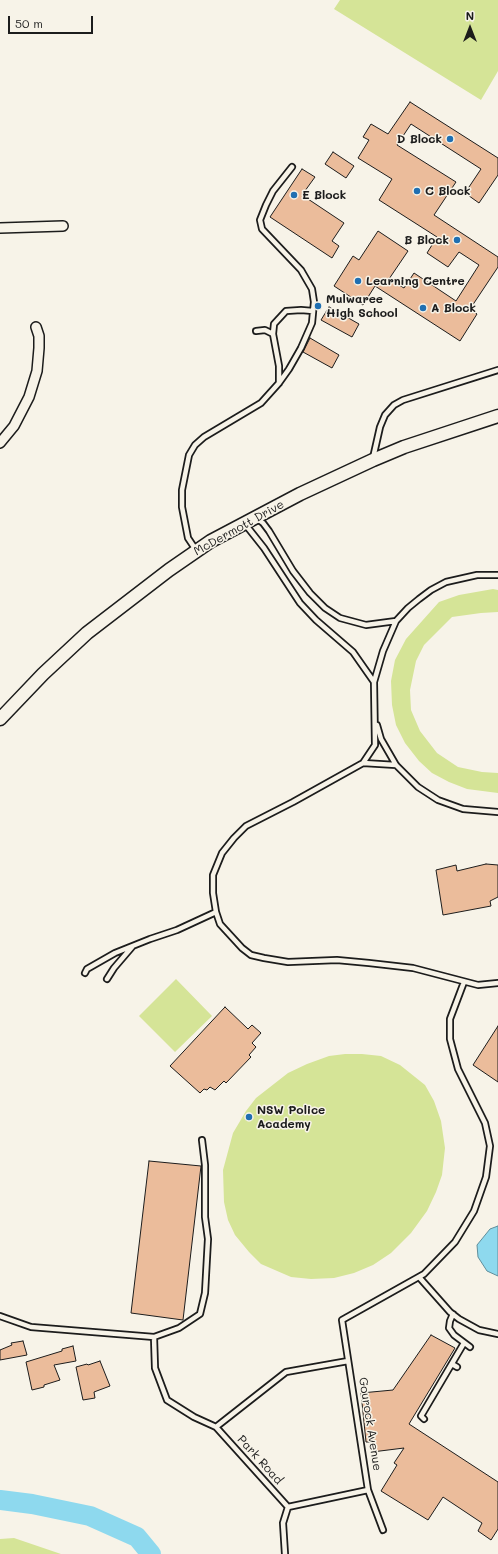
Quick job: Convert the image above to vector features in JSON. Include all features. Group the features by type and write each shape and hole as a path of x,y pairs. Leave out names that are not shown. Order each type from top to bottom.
{"main road":[{"name":"McDermott Drive","path":"0,719 43,674 87,632 164,574 211,541 300,494 373,460 404,447 498,416"}],"street":[{"path":"0,228 15,226 63,226"},
{"path":"0,443 14,426 29,398 37,371 39,336 36,327"}],"lane":[{"path":"197,551 188,538 182,508 182,490 189,454 195,445 204,437 261,403 289,369 312,323 314,302 312,289 301,270 262,229 260,220 273,191 292,167"},
{"path":"279,383 279,366 273,334 274,324 286,311 313,311"},
{"path":"256,331 265,330 273,334"},
{"path":"373,460 380,427 386,415 394,405 403,400 498,370"},
{"path":"256,518 263,523 269,531 293,571 310,593 325,608 340,618 366,625 396,621"},
{"path":"245,524 264,548 300,603 316,620 353,652 374,682"},
{"path":"498,575 477,575 446,582 431,590 408,608 396,621 374,682 375,745 362,763 293,802 246,826 222,852 213,875 213,893 216,912 220,924 237,943 251,955 288,962 337,960 413,968 478,985 498,983"},
{"path":"375,721 381,739 396,765 418,787 438,800 462,809 498,812"},
{"path":"362,763 396,765"},
{"path":"85,972 87,969 115,953 150,938 177,930 216,912"},
{"path":"107,979 114,968 134,946"},
{"path":"464,982 450,1019 450,1039 458,1069 485,1123 490,1146 486,1177 474,1211 455,1242 424,1274 419,1277 453,1314 468,1325 479,1330 498,1334"},
{"path":"0,1316 31,1327 154,1337 179,1328 200,1314 205,1293 208,1240 205,1217 205,1165 202,1140"},
{"name":"Gourock Avenue","path":"384,1530 368,1490 342,1320 419,1277"},
{"path":"453,1314 449,1328 454,1335 470,1347"},
{"path":"154,1337 155,1368 167,1400 194,1417 216,1427 286,1372 348,1361"},
{"path":"424,1419 420,1416 437,1394 464,1343"},
{"path":"452,1364 457,1367"},
{"name":"Park Road","path":"216,1427 288,1507"},
{"path":"285,1554 284,1523 288,1507 368,1490"}],"green space":[{"path":"340,0 498,0 498,71 481,100 334,9"},
{"path":"493,589 498,590 498,612 452,617 424,645 416,661 410,690 411,710 420,731 437,753 458,767 482,772 498,773 498,793 467,789 449,782 432,773 419,761 405,743 396,725 392,705 391,681 395,660 406,639 439,602 459,595"},
{"path":"176,979 212,1016 175,1052 139,1016"},
{"path":"345,1054 381,1056 400,1065 425,1085 434,1101 441,1121 445,1148 442,1175 427,1211 411,1233 391,1253 373,1265 354,1273 334,1278 311,1279 291,1277 261,1264 235,1235 228,1220 224,1202 223,1170 233,1133 246,1111 256,1098 288,1073 329,1056"},
{"path":"14,1538 61,1554 0,1554 0,1539"}],"water":[{"path":"498,1226 498,1276 487,1271 478,1257 477,1245 490,1229"}],"building":[{"path":"410,102 498,158 498,175 479,203 465,193 481,169 411,124 397,145 456,182 434,215 498,257 498,267 470,309 477,314 460,341 375,286 363,305 334,286 353,256 359,260 378,231 408,251 389,279 404,288 414,273 456,301 479,265 459,252 448,267 427,253 437,237 379,200 392,179 358,158 369,140 363,137 371,124 388,134"},
{"path":"333,152 354,166 346,178 325,164"},
{"name":"E Block","path":"302,169 315,177 302,195 344,223 332,241 339,246 332,258 270,217"},
{"path":"329,307 359,324 352,337 321,320"},
{"path":"310,338 339,355 332,368 303,352"},
{"path":"486,864 498,865 498,897 490,901 491,906 443,915 436,870 456,865 457,871"},
{"path":"225,1007 248,1029 252,1025 261,1033 252,1043 256,1047 249,1055 251,1057 226,1083 224,1081 215,1090 210,1087 207,1090 204,1089 200,1093 170,1066"},
{"path":"498,1026 498,1082 473,1065"},
{"path":"149,1161 201,1166 183,1320 131,1313"},
{"path":"431,1335 455,1348 409,1424 498,1482 498,1529 491,1540 478,1531 482,1523 443,1497 428,1520 381,1491 397,1465 394,1463 404,1448 372,1452 371,1442 366,1442 361,1393 393,1390"},
{"path":"23,1341 27,1355 0,1360 0,1350 12,1345 11,1343"},
{"path":"73,1346 76,1361 54,1365 60,1380 44,1385 44,1387 32,1390 26,1362"},
{"path":"100,1361 110,1386 94,1392 95,1398 83,1400 76,1367"}],"waterway":[{"path":"0,1500 32,1504 90,1516 137,1537 151,1554"}],"place":[{"name":"D Block","path":"450,139"},
{"name":"C Block","path":"417,191"},
{"name":"E Block","path":"294,195"},
{"name":"B Block","path":"457,240"},
{"name":"Learning Centre","path":"358,281"},
{"name":"Mulwaree High School","path":"318,306"},
{"name":"A Block","path":"423,308"},
{"name":"NSW Police Academy","path":"249,1117"}]}
